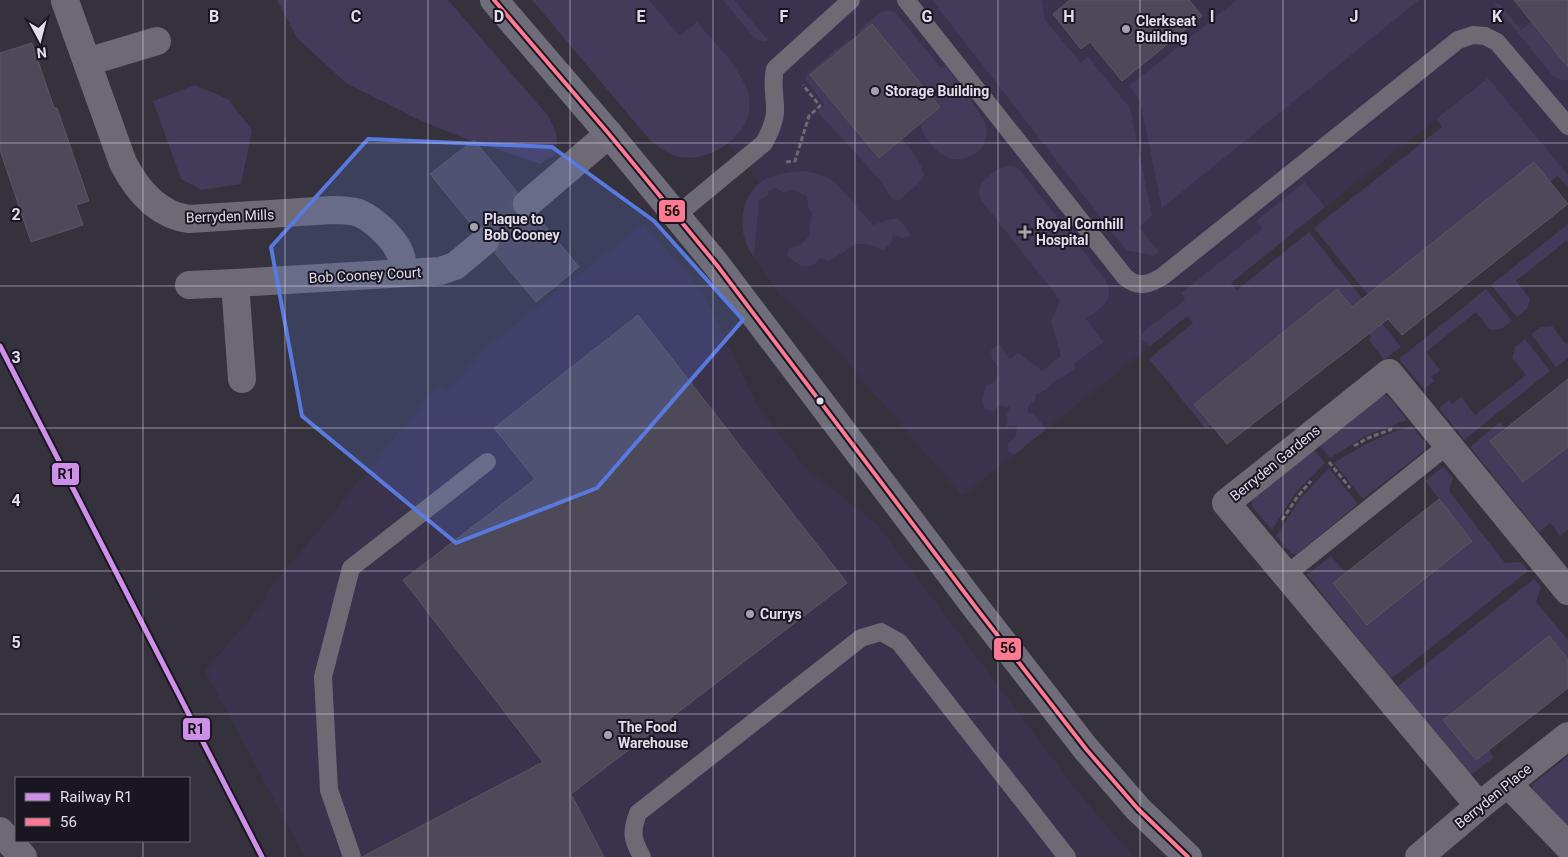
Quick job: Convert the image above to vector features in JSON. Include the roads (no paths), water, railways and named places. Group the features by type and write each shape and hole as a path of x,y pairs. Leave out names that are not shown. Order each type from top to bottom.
{"main road":[{"path":"494,0 610,134 716,264 1049,703 1086,749 1138,809 1188,857"}],"street":[{"name":"Berryden Mills","path":"65,0 123,163 131,179 157,207 179,218 189,219 332,210 346,210 358,213 374,222 394,243 402,260 401,273"},
{"path":"87,62 157,41"},
{"path":"526,204 610,134"},
{"name":"Bob Cooney Court","path":"189,285 440,271 455,266 485,241"},
{"path":"235,282 242,378"},
{"name":"Berryden Gardens","path":"1479,806 1226,502 1389,373 1568,591"},
{"name":"Berryden Place","path":"1419,857 1479,806 1568,736"},
{"path":"1508,784 1568,846"},
{"path":"0,831 23,857"}],"lane":[{"path":"677,215 762,145 775,115 774,70 850,0"},
{"path":"906,0 1125,277 1137,284 1148,284 1163,276 1463,37 1479,35 1501,45 1566,121"},
{"path":"1287,574 1448,445"},
{"path":"352,857 329,790 322,677 351,568 487,462"},
{"path":"642,857 636,846 633,828 638,813 862,638 881,632 899,642 1067,857"}],"tunnel":[{"path":"485,241 527,204"}],"rail line":[{"name":"R1","path":"0,346 262,857"}],"place":[{"name":"Clerkseat Building","path":"1126,29"},
{"name":"Storage Building","path":"875,91"},
{"name":"Plaque to Bob Cooney","path":"474,227"},
{"name":"Royal Cornhill Hospital","path":"1025,232"},
{"name":"Currys","path":"750,614"},
{"name":"The Food Warehouse","path":"608,735"}]}
